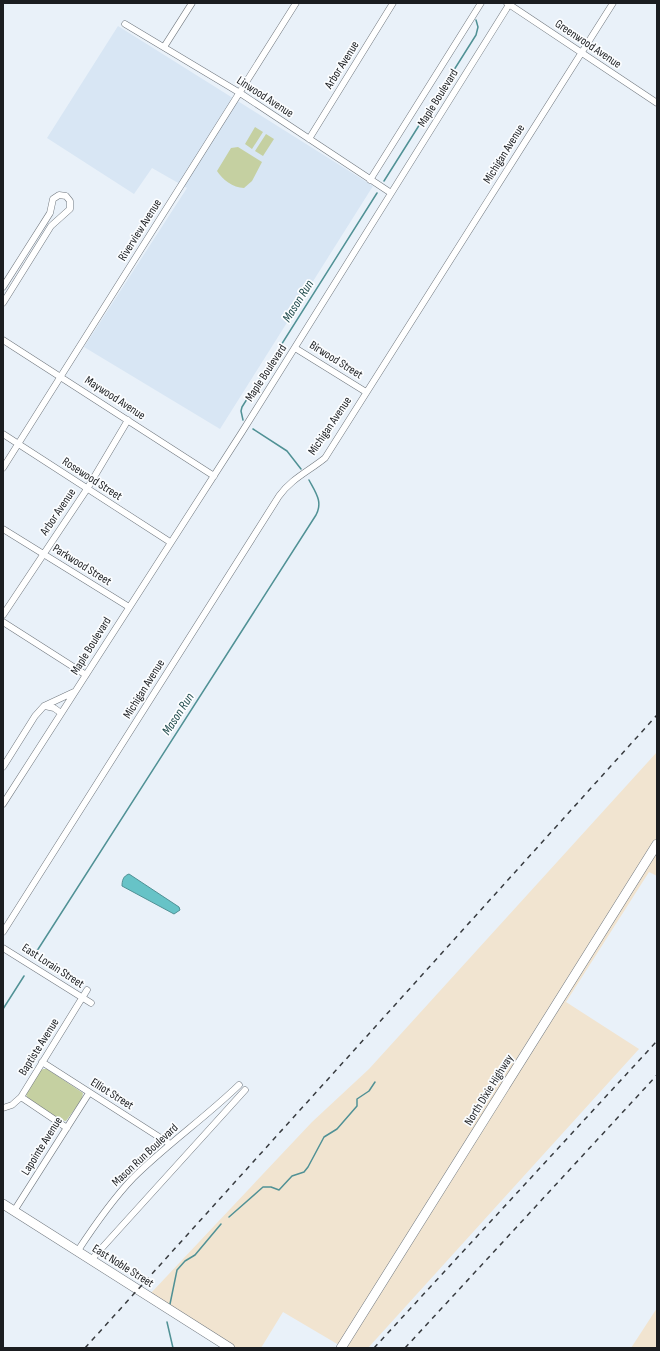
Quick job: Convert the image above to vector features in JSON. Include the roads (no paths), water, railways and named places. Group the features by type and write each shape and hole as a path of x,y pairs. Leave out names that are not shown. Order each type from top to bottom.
{"main road":[{"name":"North Dixie Highway","path":"341,1348 657,844"},
{"name":"East Noble Street","path":"3,1204 230,1348"}],"street":[{"path":"164,47 192,3"},
{"name":"Riverview Avenue","path":"3,468 60,375 296,3"},
{"name":"Arbor Avenue","path":"309,139 393,3"},
{"name":"Maple Boulevard","path":"370,180 481,3"},
{"name":"Michigan Avenue","path":"3,932 279,496 287,484 313,468 324,458 613,3"},
{"name":"Maple Boulevard","path":"3,804 295,348 509,4"},
{"name":"Greenwood Avenue","path":"509,4 657,103"},
{"name":"Linwood Avenue","path":"125,24 240,93 391,193"},
{"path":"3,287 50,213 53,199 59,195 66,196 70,201 70,209 51,226 3,303"},
{"name":"Maywood Avenue","path":"3,340 60,375 214,476"},
{"name":"Birwood Street","path":"295,348 366,392"},
{"name":"Arbor Avenue","path":"3,615 86,489 128,420"},
{"name":"Rosewood Street","path":"3,434 170,542"},
{"name":"Parkwood Street","path":"3,529 129,607"},
{"path":"3,622 86,675"},
{"name":"Maple Boulevard","path":"3,768 35,716 44,706 76,692"},
{"path":"44,706 54,708 61,713"},
{"name":"East Lorain Street","path":"3,948 90,1004"},
{"name":"Baptiste Avenue","path":"3,1108 12,1105 21,1097 87,990"},
{"name":"Elliot Street","path":"42,1062 170,1144"},
{"name":"Mason Run Boulevard","path":"77,1252 114,1200 132,1179 170,1144 202,1119 239,1085"},
{"path":"91,1260 245,1090"},
{"path":"231,1092 238,1098"},
{"name":"Lapointe Avenue","path":"14,1211 89,1093"},
{"path":"21,1097 67,1128"}],"water":[{"path":"129,874 179,907 180,910 174,914 122,886 123,879"}],"waterway":[{"name":"Mason Run","path":"384,181 476,35 478,27 476,20"},
{"name":"Mason Run","path":"243,420 241,411 242,407 377,193"},
{"name":"Mason Run","path":"253,429 287,451 301,469"},
{"name":"Mason Run","path":"35,954 316,515 319,502 309,480"},
{"name":"Mason Run","path":"3,1009 24,976"},
{"path":"229,1217 263,1187 271,1187 279,1190 292,1176 304,1172 324,1137 337,1129 357,1106 357,1099 369,1091 375,1082"},
{"path":"170,1304 177,1270 185,1261 195,1255 221,1224"},
{"name":"Mason Run","path":"167,1322 173,1348"}],"railway":[{"path":"85,1348 657,715"},
{"path":"374,1348 657,1041"},
{"path":"405,1348 657,1075"}]}
